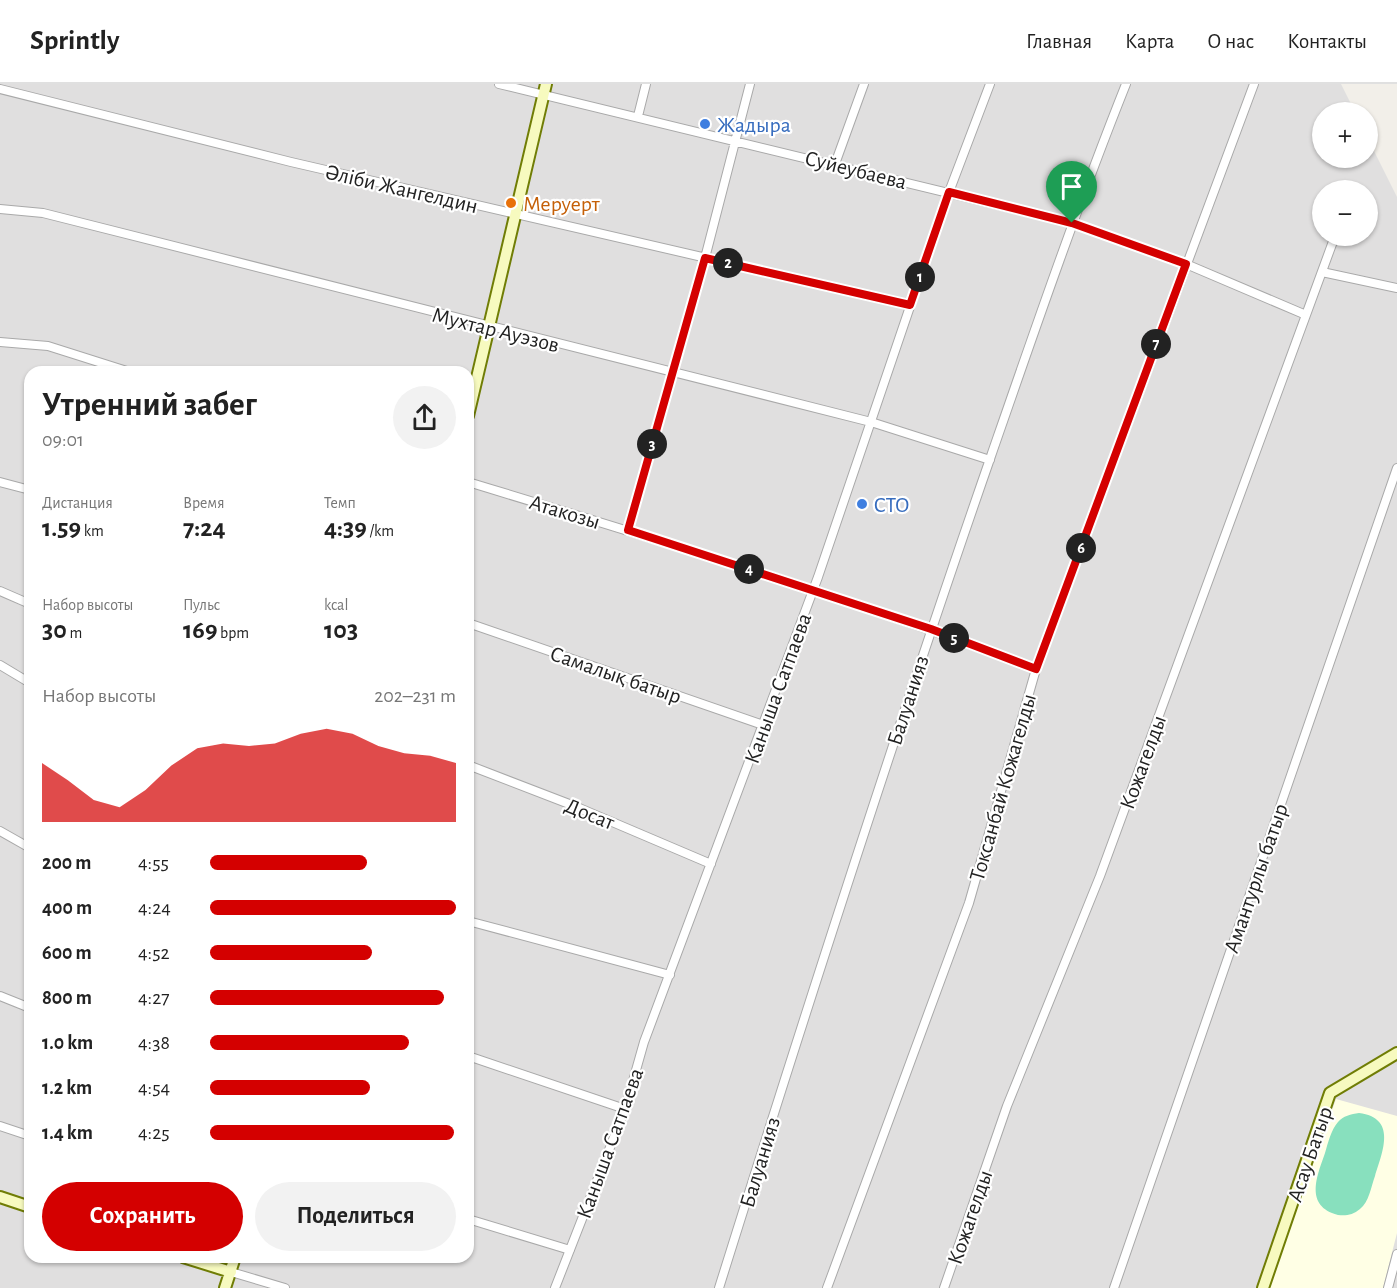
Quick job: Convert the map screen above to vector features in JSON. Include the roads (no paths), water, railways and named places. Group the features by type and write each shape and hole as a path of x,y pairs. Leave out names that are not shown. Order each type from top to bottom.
{"street":[{"name":"Суйеубаева","path":"499,84 545,89 638,116 1072,223 1186,264 1306,315"},
{"path":"638,116 646,84"},
{"path":"628,530 705,258 750,84"},
{"path":"836,164 864,84"},
{"name":"Каныша Сатпаева","path":"555,1288 625,1108 644,1042 813,590 949,192 990,84"},
{"name":"Балуанияз","path":"719,1288 809,1002 931,629 1072,223 1126,84"},
{"name":"Токсанбай Кожагелды","path":"827,1288 969,903 1036,669 1254,84"},
{"name":"Әліби Жангелдин","path":"0,89 291,162 910,305"},
{"path":"474,391 545,89"},
{"name":"Мухтар Ауэзов","path":"0,209 44,213 489,328 871,422 990,460"},
{"name":"Кожагелды","path":"944,1288 1007,1106 1100,876 1331,246"},
{"path":"1322,272 1397,288"},
{"path":"0,342 48,346 111,366"},
{"name":"Амантурлы батыр","path":"1114,1288 1397,468"},
{"path":"0,482 24,488"},
{"name":"Атакозы","path":"474,484 628,530 813,590 931,629 1036,669"},
{"path":"0,591 24,601"},
{"name":"Самалық батыр","path":"474,625 763,725"},
{"path":"0,664 24,679"},
{"name":"Досат","path":"474,767 577,807 711,864"},
{"path":"0,831 24,845"},
{"path":"474,923 670,975"},
{"path":"0,996 24,1006"},
{"name":"Асау Батыр","path":"1263,1288 1330,1093 1397,1053"},
{"path":"474,1058 625,1108"},
{"path":"0,1126 24,1134"},
{"path":"0,1197 24,1205"},
{"path":"474,1221 570,1250"},
{"path":"1388,1288 1397,1254"},
{"path":"202,1263 285,1288"},
{"path":"225,1288 233,1263"}],"place":[{"name":"Жадыра","path":"705,124"},
{"name":"Меруерт","path":"511,203"},
{"name":"CTO","path":"862,504"}]}
